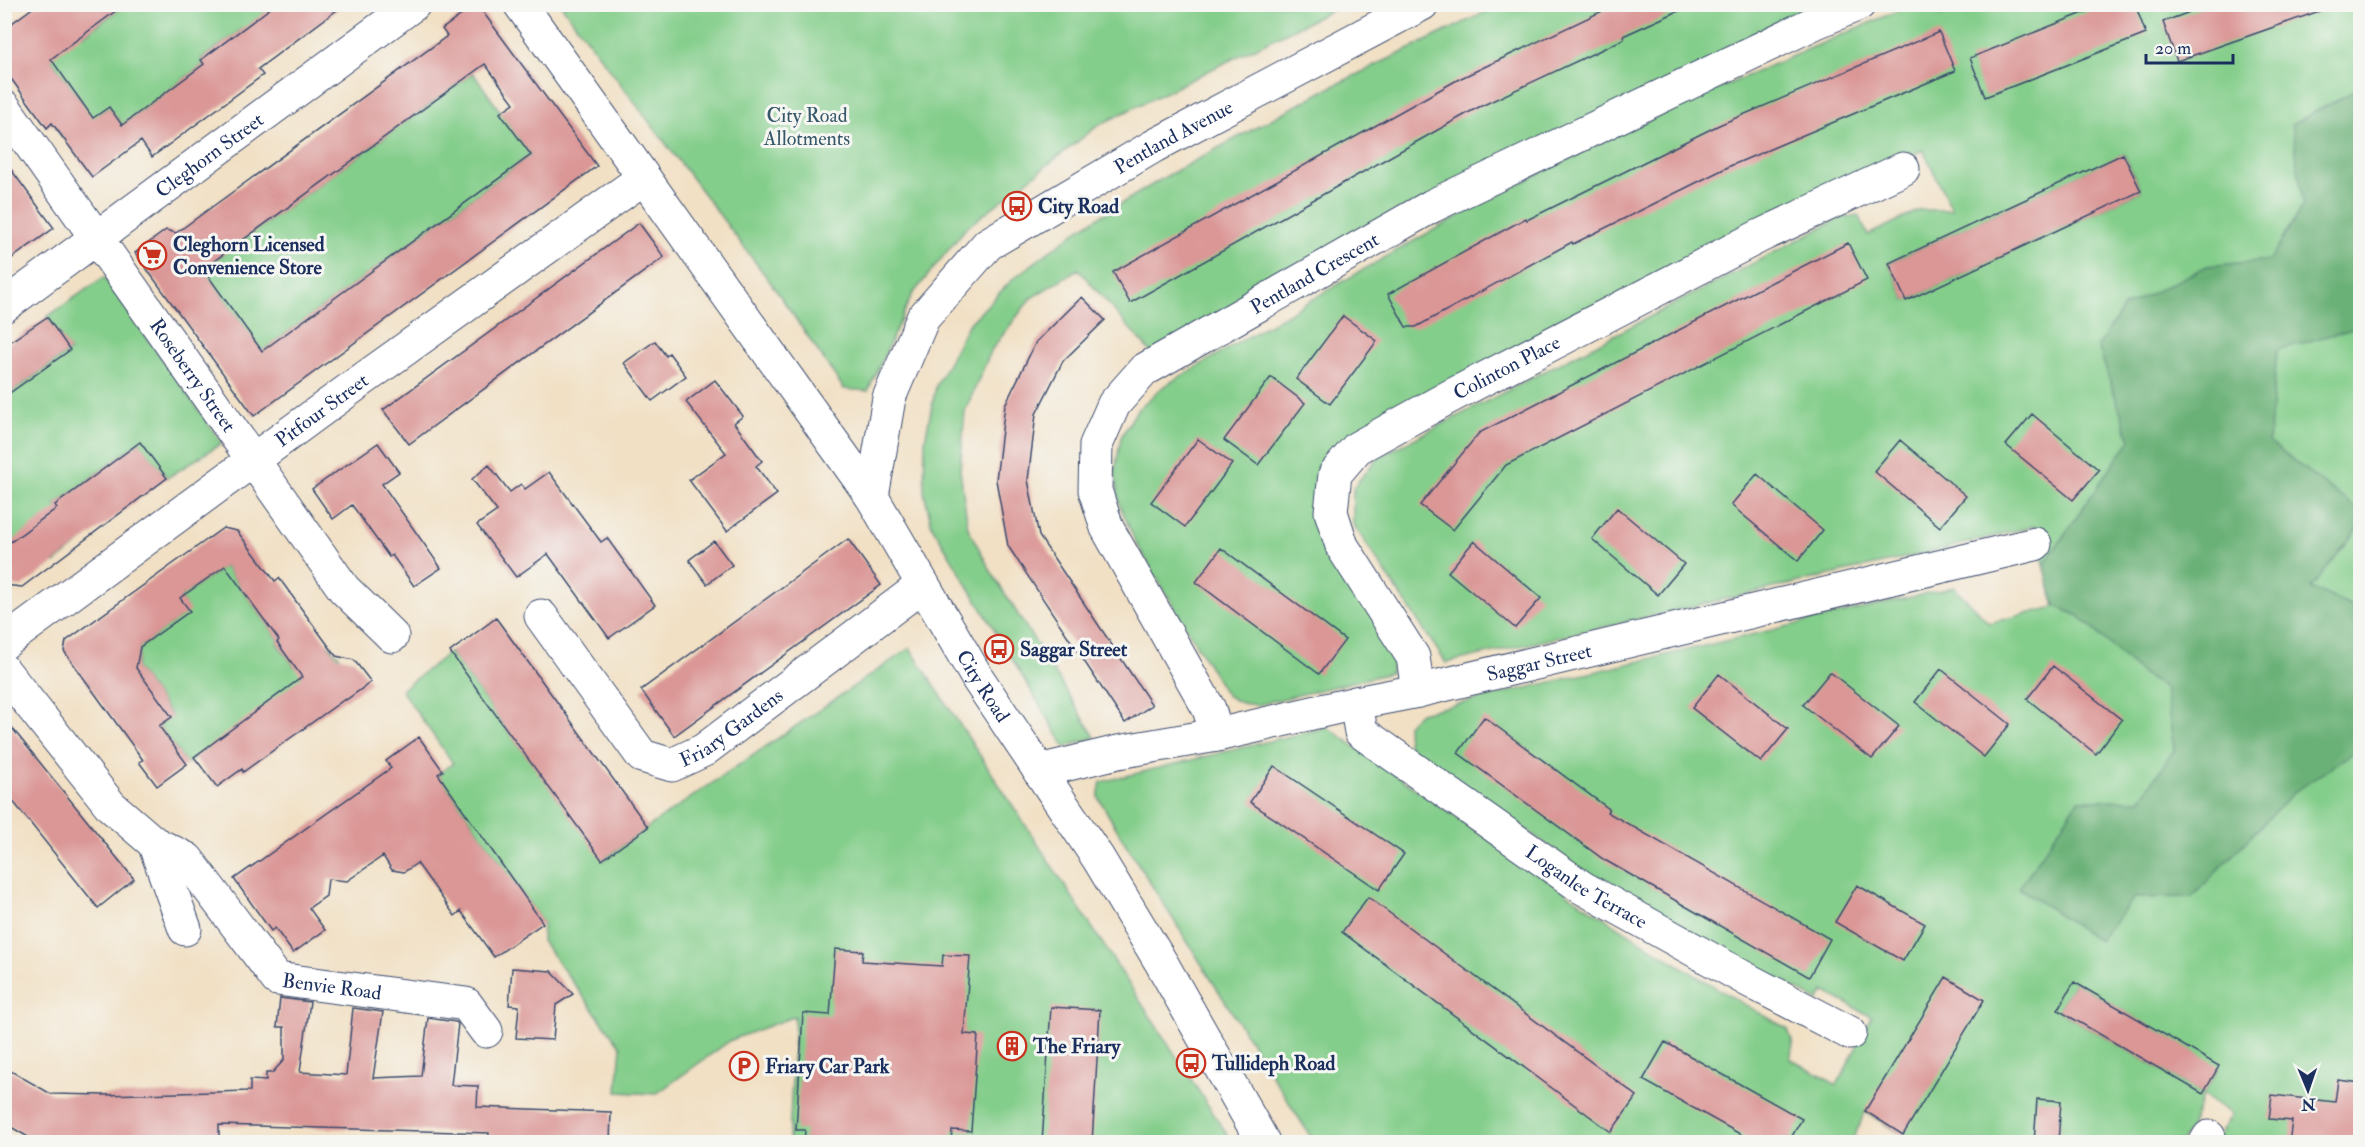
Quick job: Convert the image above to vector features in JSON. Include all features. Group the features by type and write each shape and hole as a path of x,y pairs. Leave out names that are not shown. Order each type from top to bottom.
{"street":[{"name":"Cleghorn Street","path":"4,306 98,240 414,4"},
{"name":"City Road","path":"520,4 642,178 872,497 978,679 1098,858 1162,964 1263,1143"},
{"name":"Pentland Avenue","path":"872,497 889,398 924,318 988,244 1154,146 1422,4"},
{"name":"Pentland Crescent","path":"1217,735 1209,709 1107,528 1095,490 1096,445 1114,404 1144,370 1432,206 1814,23 1859,4"},
{"name":"Roseberry Street","path":"4,107 344,589 392,636"},
{"name":"Colinton Place","path":"1418,691 1413,657 1342,546 1331,512 1335,474 1357,448 1449,397 1760,236 1903,169"},
{"name":"Pitfour Street","path":"4,643 642,178"},
{"name":"Saggar Street","path":"1039,771 1118,752 1217,735 1418,691 2035,544"},
{"name":"Friary Gardens","path":"541,616 642,756 672,765 704,750 923,585"},
{"name":"Benvie Road","path":"4,671 111,806 154,843 187,859 277,979 466,1004 486,1031"},
{"name":"Loganlee Terrace","path":"1356,703 1362,732 1583,888 1748,980 1850,1033"},
{"name":"Benvie Road","path":"154,843 185,929"}],"green space":[{"path":"1967,4 2360,5 2360,1142 2222,1142 2217,1139 2232,1114 2203,1095 2182,1142 1914,1142 1865,1112 1852,1142 1314,1142 1125,843 1098,797 1101,782 1327,727 1611,922 1728,995 1788,1029 1793,1044 1790,1059 1837,1085 1872,1017 1824,991 1818,1001 1590,875 1408,747 1407,725 1420,713 1954,587 1989,623 2055,607 2034,526 1944,549 1446,663 1353,524 1353,488 1377,458 1840,218 1858,215 1868,235 1920,210 1952,210 1923,150 1756,227 1326,475 1397,651 1390,673 1257,705 1241,703 1226,695 1134,539 1119,503 1115,471 1121,437 1137,410 1164,386 1387,256 1523,182 1667,112 1911,5 1936,5 1940,15","holes":["2124,154 2141,191 1906,301 1889,263","2074,982 2219,1067 2203,1094 2058,1010"]},
{"path":"125,5 276,5 201,59 204,64 126,122 141,141 136,144 109,107 64,140 52,123 82,102 46,52 70,35 83,36"},
{"name":"City Road Allotments","path":"561,5 1342,5 1099,125 966,228 912,295 868,391 844,389 771,283"},
{"path":"1500,5 1838,5 1154,356 1078,269 1031,298 992,349 965,411 960,470 968,528 992,573 1095,737 1065,747 932,526 924,492 925,440 936,386 968,325 1014,278 1082,227 1165,177 1323,91"},
{"path":"473,73 531,155 262,351 203,269"},
{"path":"2360,88 2360,327 2277,350 2269,442 2360,511 2360,526 2311,588 2360,609 2360,753 2357,750 2293,793 2192,897 2134,898 2099,941 2019,888 2079,800 2140,800 2174,750 2165,688 2142,674 2079,616 2055,606 2044,564 2130,440 2098,346 2124,307 2207,266 2270,260 2303,205 2292,124"},
{"path":"104,277 222,443 167,478 139,442 55,505 82,541 55,563 30,529 11,543 5,542 5,397 70,351 47,317"},
{"path":"225,566 279,640 277,643 295,667 327,644 340,657 300,685 285,691 187,764 159,726 172,716 136,668 140,647 189,611 180,598"},
{"path":"910,648 1232,1142 789,1142 795,1016 731,1040 656,1094 617,1092 621,1047 542,941 543,923 438,774 453,763 401,690 450,652 603,860"}],"building":[{"path":"38,4 125,4 51,59 93,118 109,107 122,125 204,64 201,60 276,4 345,4 258,69 263,75 152,157 141,141 92,177 52,123 47,128 4,69 4,29"},
{"path":"477,4 597,166 254,416 135,253 166,230 176,233 447,36 442,29","holes":["485,64 514,103 500,113 531,155 262,351 203,269"]},
{"path":"1617,4 1694,4 1623,36 1624,39 1475,109 1130,303 1113,272 1459,79"},
{"path":"2106,4 2135,4 2146,34 1985,97 1970,58"},
{"path":"2211,4 2328,4 2328,8 2177,61 2163,22"},
{"path":"1939,32 1955,71 1730,166 1573,244 1572,242 1416,327 1406,327 1388,294 1526,218 1527,220 1719,125"},
{"path":"2123,154 2141,191 1906,301 1889,263"},
{"path":"4,160 54,228 4,264"},
{"path":"639,223 664,257 409,444 383,410"},
{"path":"1848,243 1867,280 1506,465 1453,530 1420,505 1479,433"},
{"path":"1082,297 1105,320 1063,361 1036,414 1028,480 1039,536 1152,705 1125,723 1008,546 996,480 1005,405 1036,342"},
{"path":"1343,316 1377,341 1330,404 1296,379"},
{"path":"47,317 70,350 4,397 4,346"},
{"path":"655,341 666,356 669,353 686,376 652,401 624,363"},
{"path":"1271,377 1305,403 1258,465 1224,440"},
{"path":"715,380 743,416 734,423 762,461 756,466 777,494 727,531 689,480 726,453 686,402"},
{"path":"2032,414 2099,470 2073,500 2006,445"},
{"path":"1198,439 1232,464 1185,527 1151,502"},
{"path":"1900,440 1966,496 1940,527 1874,471"},
{"path":"140,442 167,478 22,587 4,585 4,547 57,508 55,505"},
{"path":"378,443 399,472 382,484 441,568 414,586 392,555 389,557 352,505 333,519 312,489"},
{"path":"489,465 510,492 521,484 525,489 549,472 601,542 607,538 655,605 609,638 548,554 516,577 477,525 497,511 472,479"},
{"path":"1757,474 1823,530 1798,561 1731,505"},
{"path":"1617,508 1684,564 1658,595 1592,539"},
{"path":"223,528 237,531 275,581 279,578 336,656 354,660 371,682 243,772 242,769 217,787 194,757 302,677 277,642 279,640 225,566 180,598 190,611 140,647 136,668 172,717 159,726 187,764 157,786 139,762 143,760 64,651 66,641"},
{"path":"848,539 881,585 674,736 641,690"},
{"path":"714,541 732,565 707,584 689,560"},
{"path":"1474,541 1541,598 1515,628 1448,572"},
{"path":"1221,548 1345,640 1319,674 1196,582"},
{"path":"496,618 648,827 602,860 450,652"},
{"path":"2053,666 2122,720 2096,754 2027,699"},
{"path":"1941,669 2010,724 1984,757 1915,702"},
{"path":"1830,672 1899,726 1872,759 1803,705"},
{"path":"1719,674 1788,729 1761,762 1692,708"},
{"path":"1484,717 1609,809 1607,812 1830,939 1809,977 1603,859 1458,753"},
{"path":"4,718 134,879 98,908 4,790"},
{"path":"419,737 443,771 438,774 543,923 494,957 461,911 455,916 417,863 404,872 392,870 383,856 347,881 328,879 326,896 309,908 325,930 293,953 275,928 271,931 234,879 391,768 386,761"},
{"path":"1274,766 1404,854 1379,890 1250,802"},
{"path":"1857,885 1925,924 1903,961 1835,922"},
{"path":"1368,897 1637,1096 1611,1132 1342,932"},
{"name":"The Friary","path":"835,949 863,951 862,961 942,966 943,955 970,956 964,1034 978,1035 971,1131 952,1130 951,1141 935,1140 934,1143 804,1143 805,1130 796,1130 803,1013 830,1015"},
{"path":"512,968 551,971 573,994 556,1005 553,1040 516,1038 519,1006 509,1005"},
{"path":"1946,977 1984,1000 1903,1135 1865,1111"},
{"path":"2074,982 2219,1066 2203,1094 2058,1010"},
{"path":"280,998 310,1002 300,1072 346,1075 353,1008 383,1012 373,1078 421,1076 428,1018 456,1022 458,1024 451,1085 478,1086 477,1107 611,1112 610,1143 489,1143 489,1133 219,1125 219,1140 109,1143 35,1141 4,1123 4,1067 51,1094 250,1091 250,1080 266,1081 266,1073 272,1073 284,1060 284,1027 277,1027"},
{"path":"1051,1007 1100,1010 1092,1143 1042,1143"},
{"path":"1665,1042 1802,1119 1788,1143 1756,1143 1643,1080"},
{"path":"2338,1080 2361,1083 2356,1143 2289,1143 2292,1121 2269,1119 2272,1095 2335,1102"},
{"path":"2037,1099 2061,1101 2058,1143 2034,1143"}],"place":[{"name":"City Road","path":"1017,206"},
{"name":"Cleghorn Licensed Convenience Store","path":"152,255"},
{"name":"Saggar Street","path":"999,649"},
{"name":"The Friary","path":"1012,1046"},
{"name":"Tullideph Road","path":"1191,1063"},
{"name":"Friary Car Park","path":"744,1066"}]}
